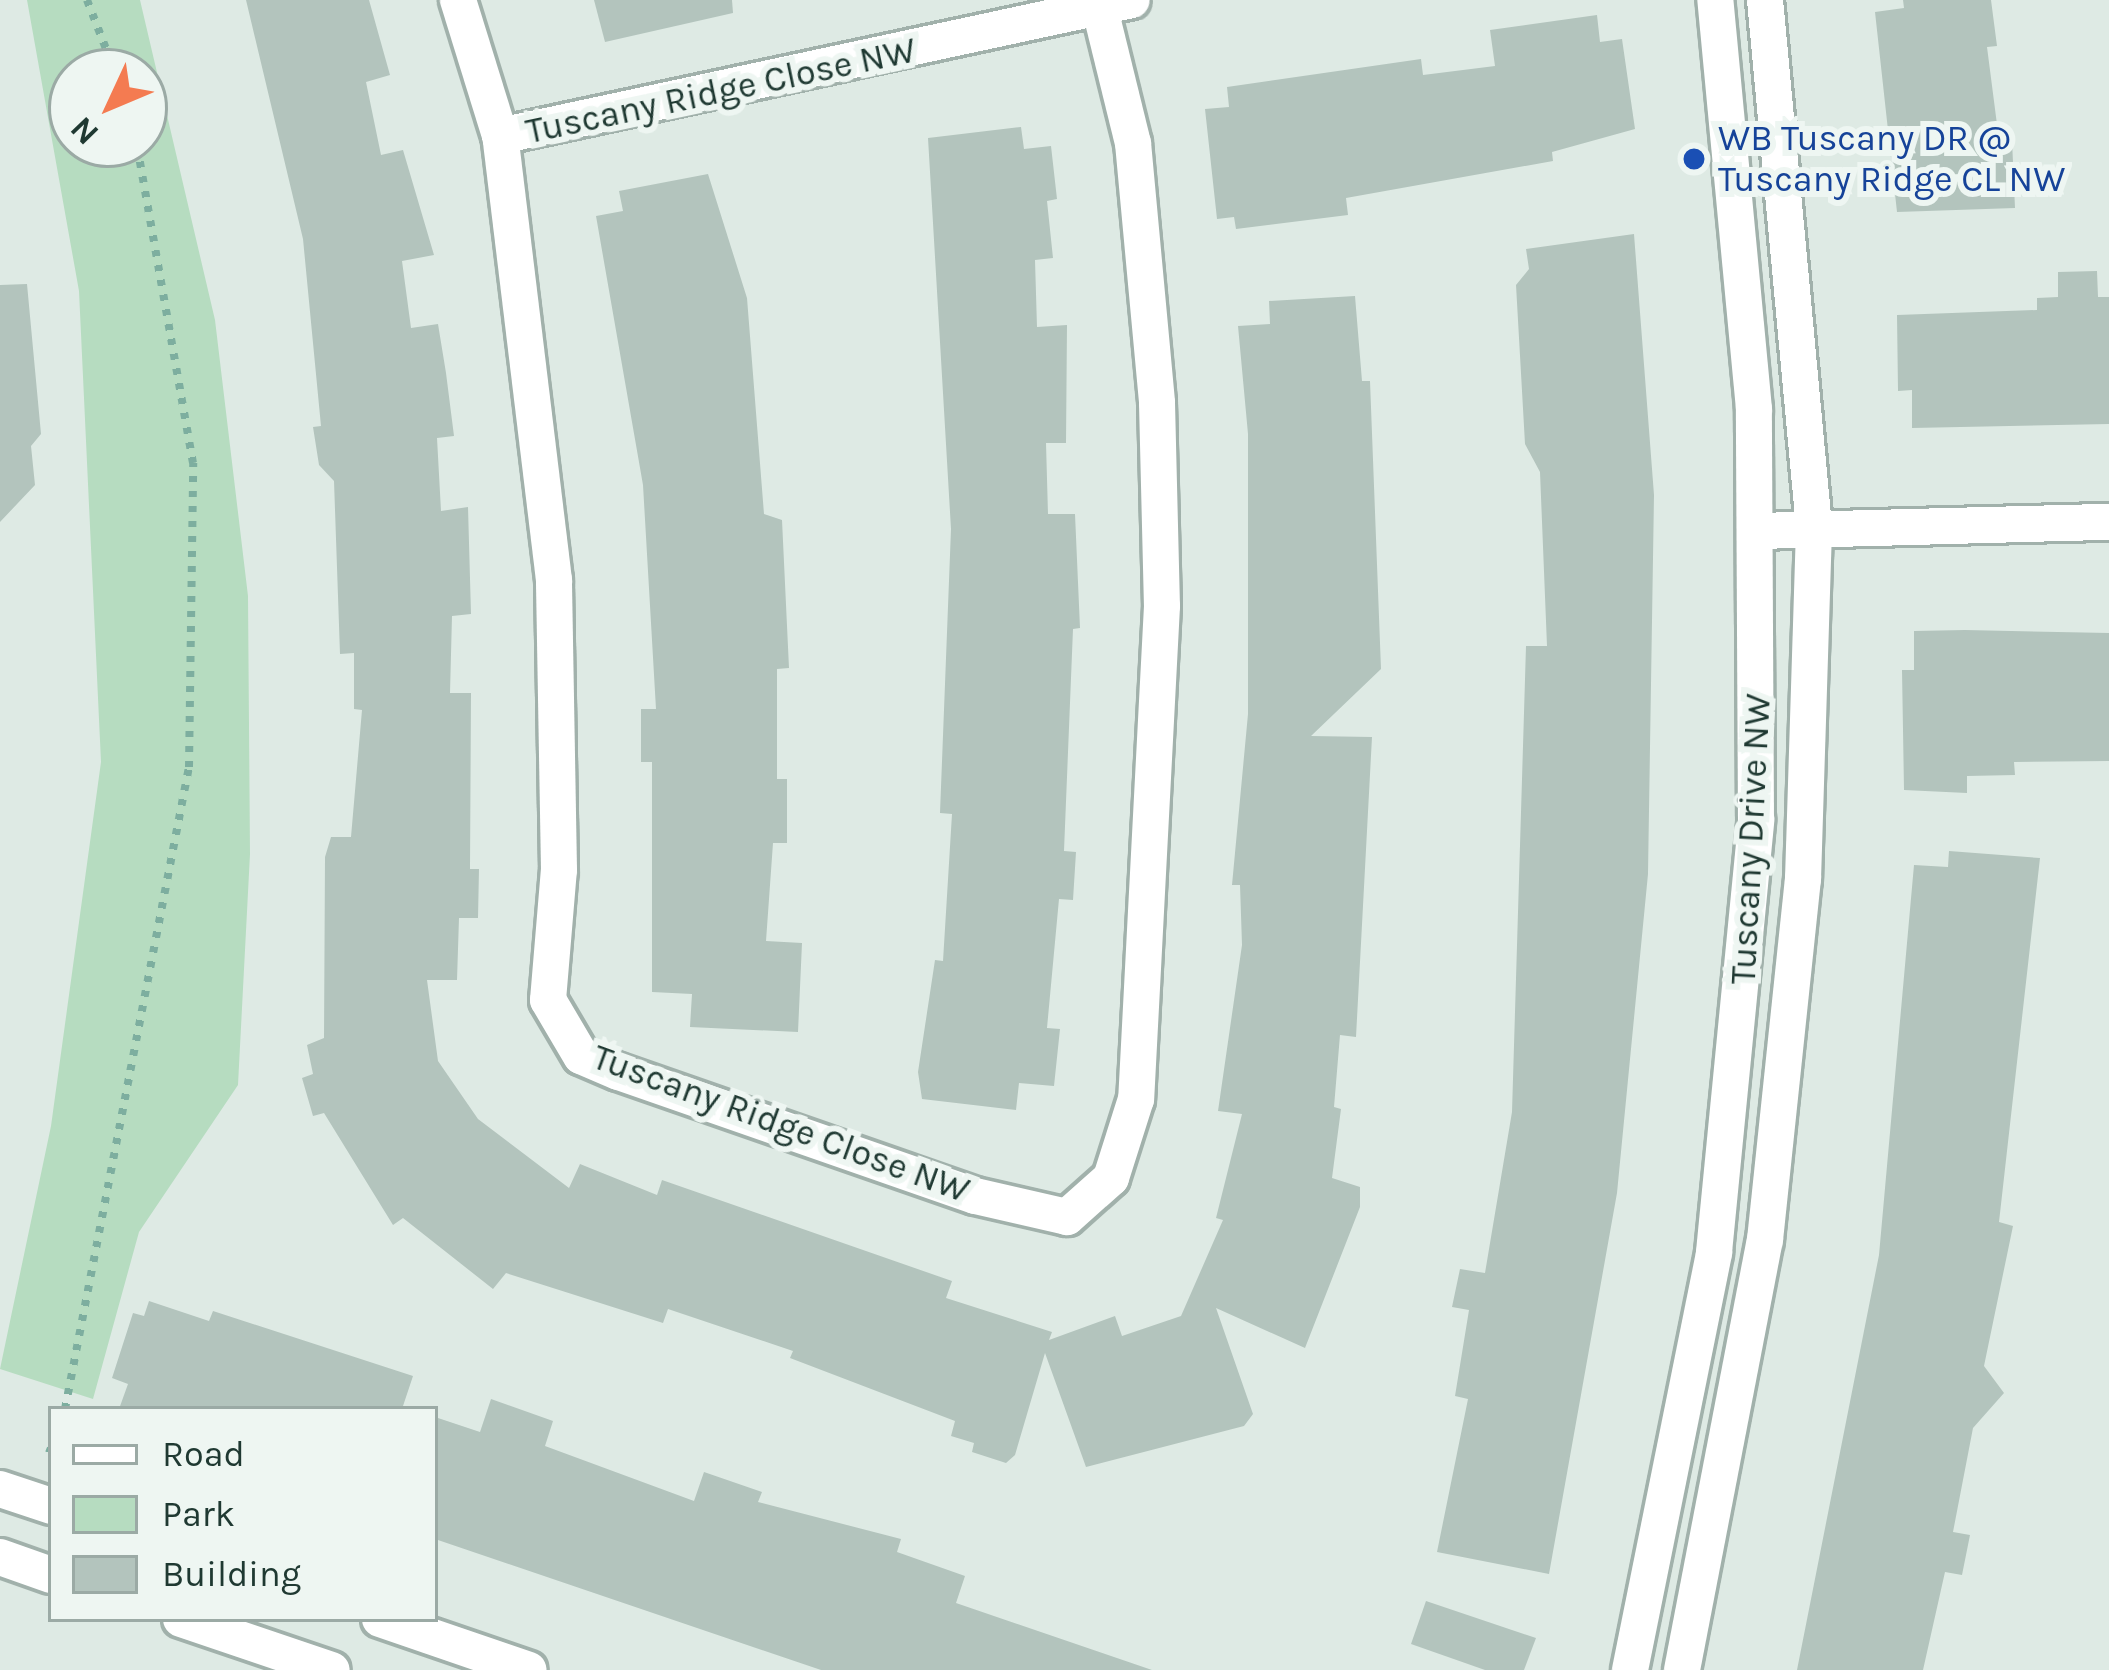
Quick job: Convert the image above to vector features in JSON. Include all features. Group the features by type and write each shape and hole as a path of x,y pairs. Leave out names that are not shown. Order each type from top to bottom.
{"street":[{"path":"458,0 500,136"},
{"name":"Tuscany Drive NW","path":"1630,1670 1690,1394 1733,1108 1756,820 1758,531 1747,287 1715,0"},
{"name":"Tuscany Drive NW","path":"1682,1670 1735,1425 1788,1054 1814,527 1765,0"},
{"name":"Tuscany Ridge Close NW","path":"1116,4 1157,403 1162,606 1136,1099 1111,1178 1067,1217 975,1196 618,1072 581,1056 548,1000 559,870 554,580 500,136 1116,4"},
{"path":"1758,531 2109,522"},
{"path":"0,1489 48,1505"},
{"path":"0,1557 48,1574"},
{"path":"190,1622 332,1670"},
{"path":"389,1622 530,1670"}],"path":[{"path":"87,0 106,48"},
{"path":"66,1406 189,767 193,463 141,168"}],"green space":[{"path":"27,0 140,0 151,48 48,48 48,118"},
{"path":"168,119 215,320 248,596 250,854 238,1085 139,1232 93,1399 0,1369 51,1126 101,762 79,291 57,168 168,168"}],"building":[{"path":"246,0 369,0 390,75 366,82 381,155 403,150 434,255 402,261 411,328 438,324 446,373 454,436 437,438 441,511 468,507 471,614 452,616 450,693 471,693 470,869 479,869 478,918 459,918 457,980 427,980 438,1061 478,1119 569,1188 580,1164 657,1195 662,1180 952,1281 946,1298 1052,1332 1049,1340 1115,1316 1122,1336 1181,1316 1223,1220 1216,1218 1242,1114 1218,1111 1242,945 1240,885 1232,885 1248,714 1248,434 1238,326 1270,324 1269,301 1355,296 1362,381 1370,381 1381,669 1311,736 1372,737 1356,1037 1340,1035 1334,1107 1341,1109 1332,1178 1360,1187 1360,1207 1305,1348 1216,1308 1253,1414 1244,1426 1086,1467 1045,1353 1015,1455 1006,1463 972,1452 974,1443 951,1436 955,1421 790,1358 793,1351 668,1309 663,1323 506,1273 493,1289 403,1218 393,1225 324,1113 313,1116 302,1078 313,1074 307,1045 324,1038 325,857 331,837 351,837 362,710 354,709 354,653 340,654 334,481 319,465 313,427 321,426 303,239"},
{"path":"594,0 732,0 733,13 605,42"},
{"path":"1903,0 1991,0 1997,46 1987,47 1999,140 2012,140 2015,208 1897,212 1875,12 1904,8"},
{"path":"1597,15 1600,42 1622,39 1635,129 1552,152 1553,161 1346,198 1348,215 1236,229 1234,217 1217,219 1205,109 1229,107 1227,87 1421,59 1423,75 1495,66 1490,30"},
{"path":"1021,127 1024,149 1051,146 1057,199 1047,201 1053,258 1035,260 1037,327 1067,325 1066,443 1046,443 1048,514 1075,514 1080,628 1073,629 1064,851 1076,852 1073,900 1059,899 1047,1028 1060,1029 1054,1086 1019,1083 1016,1110 922,1099 918,1072 935,960 943,961 952,814 940,813 951,529 928,138"},
{"path":"708,174 747,298 764,514 782,520 789,668 777,669 777,779 787,779 787,843 773,843 766,941 802,943 798,1032 690,1027 692,994 652,992 652,762 641,762 641,709 656,709 643,485 596,216 623,211 619,191"},
{"path":"1634,234 1654,495 1648,874 1617,1193 1549,1574 1437,1552 1468,1399 1455,1396 1469,1310 1452,1307 1460,1269 1485,1273 1512,1112 1526,646 1547,646 1540,472 1525,444 1516,285 1529,269 1526,249"},
{"path":"2097,271 2098,297 2109,297 2109,424 1912,428 1912,390 1898,391 1897,315 2037,310 2037,298 2058,297 2058,272"},
{"path":"27,284 41,434 31,446 35,485 0,522 0,285"},
{"path":"1914,631 2109,633 2109,761 2014,762 2015,775 1967,776 1967,793 1904,790 1902,670 1914,670"},
{"path":"1949,851 2040,858 1999,1222 2013,1226 1984,1366 2004,1393 1973,1428 1953,1532 1970,1535 1962,1575 1945,1572 1923,1670 1797,1670 1879,1255 1914,865 1948,867"},
{"path":"149,1301 209,1321 213,1311 413,1376 403,1406 120,1406 128,1384 112,1378 133,1313 144,1316"},
{"path":"491,1399 553,1421 545,1446 694,1501 704,1472 762,1492 758,1502 901,1539 897,1552 965,1576 956,1603 1152,1670 821,1670 438,1540 438,1418 480,1432"},
{"path":"1426,1601 1536,1638 1524,1670 1485,1670 1411,1644"}],"place":[{"name":"WB Tuscany DR @ Tuscany Ridge CL NW","path":"1694,159"}]}
